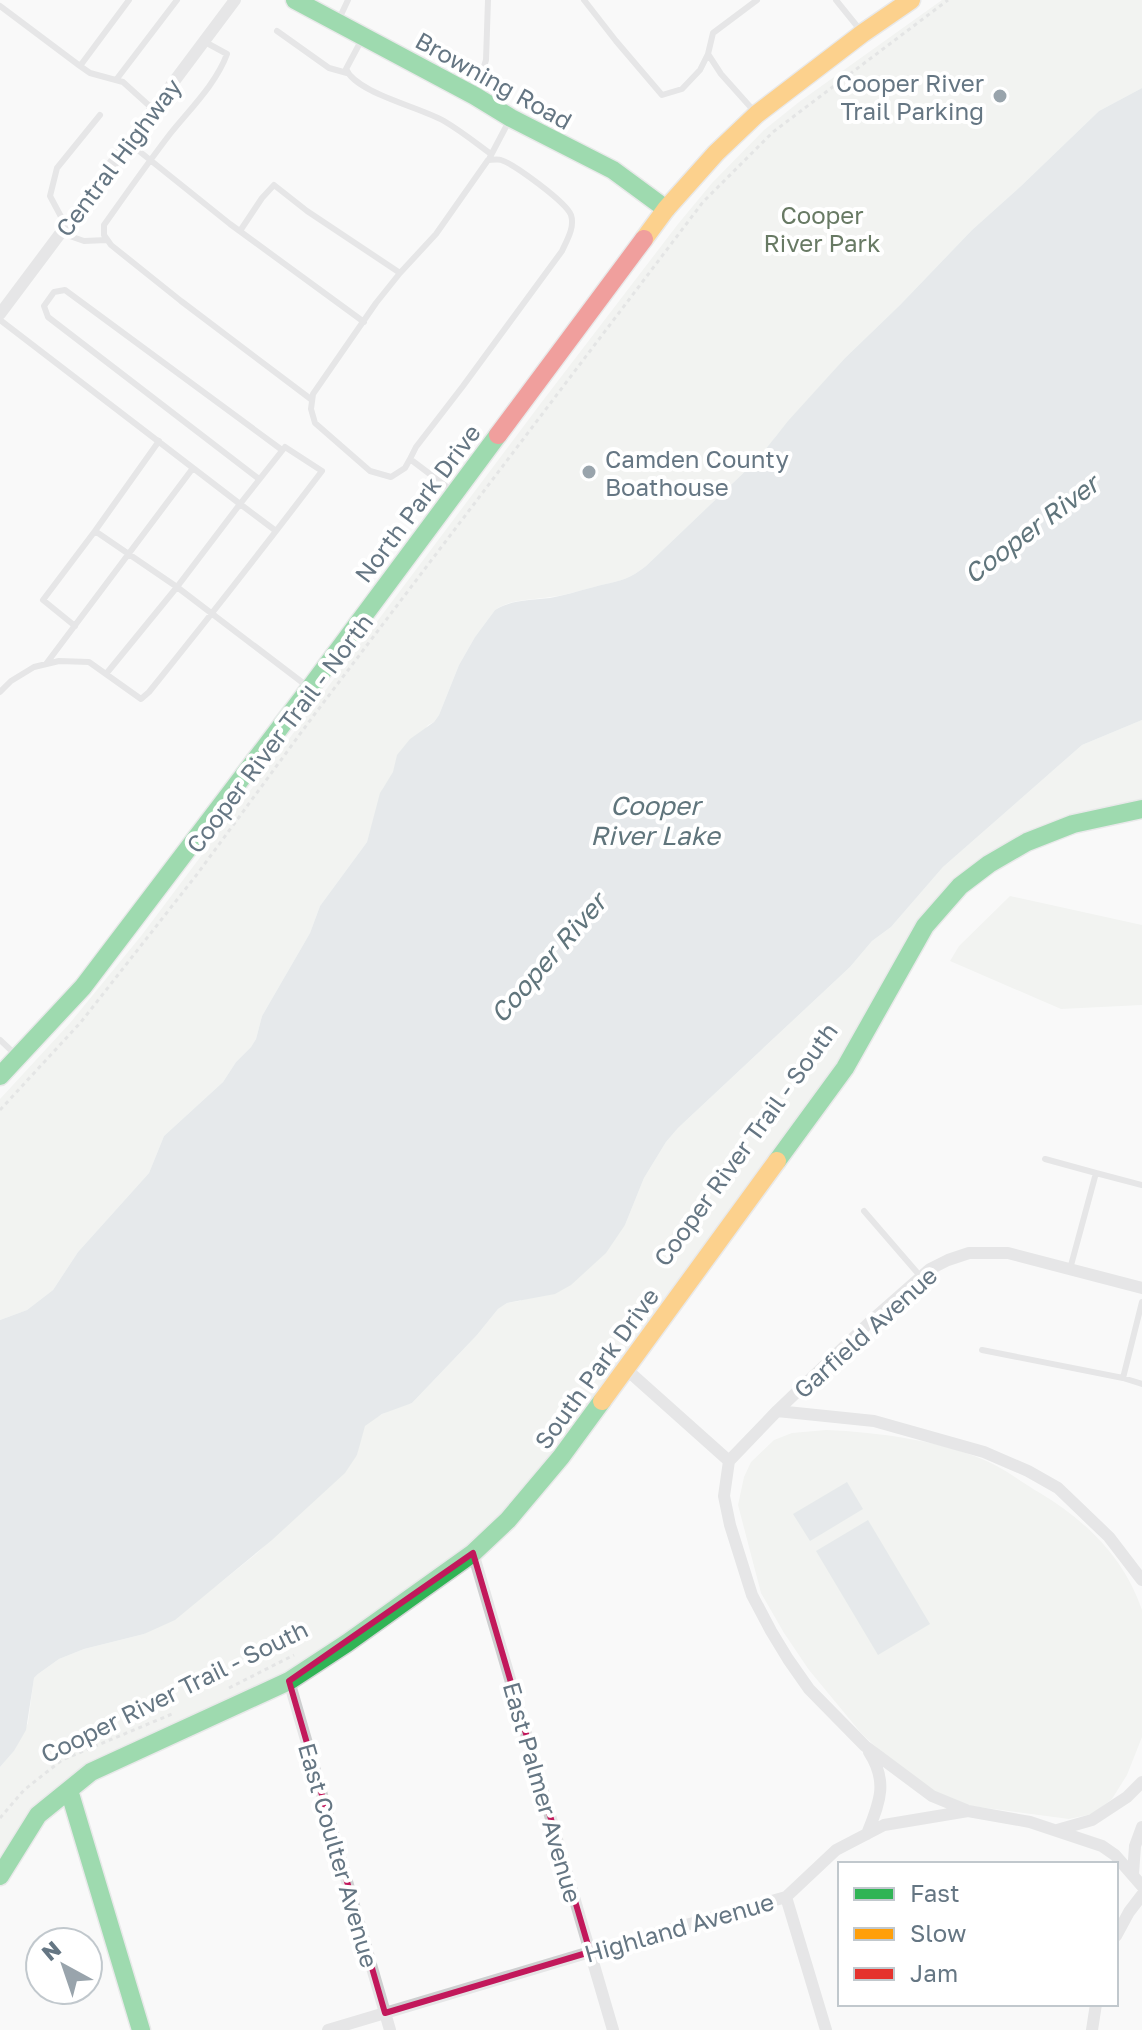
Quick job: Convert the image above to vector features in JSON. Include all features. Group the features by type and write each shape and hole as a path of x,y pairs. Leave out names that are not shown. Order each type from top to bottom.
{"street":[{"name":"Central Highway","path":"0,314 235,0"},
{"name":"Browning Road","path":"295,0 613,170 666,209"},
{"name":"North Park Drive","path":"0,1076 83,987 666,209 716,153 757,114 911,0"},
{"name":"South Park Drive","path":"0,1876 38,1815 91,1772 289,1681 473,1553 508,1520 561,1457 626,1369 845,1068 925,926 960,886 989,864 1027,842 1073,824 1142,809"},
{"name":"Garfield Avenue","path":"729,1461 872,1320 921,1277 948,1260 969,1253 1008,1253 1142,1288"},
{"path":"626,1369 729,1461 724,1496 752,1595 771,1631 809,1689 865,1746 932,1796 968,1811"},
{"path":"777,1411 874,1421 984,1452 1028,1471 1058,1488 1109,1537 1142,1580"},
{"name":"East Palmer Avenue","path":"473,1553 613,2030"},
{"name":"East Coulter Avenue","path":"289,1681 390,2030"},
{"path":"865,1746 877,1764 881,1780 880,1797 867,1834"},
{"path":"1057,1830 1092,1820 1127,1797 1142,1782"},
{"path":"69,1790 141,2030"},
{"name":"Highland Avenue","path":"328,2030 786,1897 836,1850 884,1825 968,1811 1030,1822 1102,1846 1115,1855 1142,1886"},
{"path":"1133,1874 1135,1846 1142,1827"},
{"path":"1118,1932 1142,1895"},
{"path":"786,1897 826,2030"},
{"path":"1092,2030 1096,2006"}],"lane":[{"path":"80,66 129,0"},
{"path":"116,80 177,0"},
{"path":"338,23 348,0"},
{"path":"475,96 486,60 488,0"},
{"path":"584,0 662,95 682,89 700,70 713,33 757,0"},
{"path":"836,0 863,33"},
{"path":"0,6 90,73 123,82 154,110"},
{"path":"277,31 329,68 347,73"},
{"path":"363,36 346,69 350,78 380,95 444,121 490,157 500,159 550,193 572,217 571,229 562,251 416,447 405,468 391,477 370,471 315,423 311,409 313,394 400,273 436,234 490,157 511,118"},
{"path":"205,41 227,54 216,78 150,160 104,225 104,235 111,245 181,301 312,400"},
{"path":"708,54 721,74 757,114"},
{"path":"100,115 57,168 50,196 64,229 84,241 107,240"},
{"path":"129,143 240,231 364,322"},
{"path":"240,231 274,185 307,211 400,273"},
{"path":"259,479 48,317 44,306 54,292 65,290 282,450"},
{"path":"0,320 276,531"},
{"path":"75,626 43,600 159,441"},
{"path":"0,692 34,667 59,661 89,662 141,699 212,614 322,471 285,447 106,674"},
{"path":"410,459 454,492"},
{"path":"46,664 193,468"},
{"path":"95,531 177,587 310,688"},
{"path":"0,1040 18,1057"},
{"path":"1045,1159 1142,1185"},
{"path":"1070,1269 1096,1173"},
{"path":"864,1211 921,1277"},
{"path":"1123,1378 1142,1302"},
{"path":"982,1350 1142,1384"}],"path":[{"name":"Cooper River Trail - North","path":"0,1110 81,1022 188,885 703,202 773,132 948,0"},
{"name":"Cooper River Trail - South","path":"218,1693 302,1651"},
{"name":"Cooper River Trail - South","path":"0,1818 42,1773 62,1760 172,1714"}],"highlighted area":[{"path":"473,1553 590,1952 385,2013 289,1681"}],"green space":[{"name":"Cooper River Park","path":"942,0 1142,0 1142,88 1099,111 972,230 845,358 757,460 646,566 621,580 562,595 514,602 495,610 459,665 439,715 428,725 383,788 367,842 320,906 310,933 262,1016 251,1047 223,1082 164,1136 149,1173 78,1252 53,1290 27,1310 0,1320 0,1099 70,1023 141,936 541,403 712,183 764,130 799,102"},
{"path":"1142,720 1142,809 1073,824 959,886 845,1068 508,1520 347,1643 91,1772 38,1815 0,1876 0,1767 14,1751 28,1723 34,1678 59,1659 84,1649 144,1634 216,1586 256,1554 357,1455 364,1426 396,1407 412,1403 498,1309 507,1303 520,1301 625,1225 644,1178 678,1128 850,967 872,941 891,927 943,867 1082,745"},
{"path":"1010,896 1142,925 1142,1005 1061,1009 950,961 959,946"},
{"path":"826,1430 911,1439 954,1449 993,1464 1073,1516 1114,1557 1142,1610 1142,1737 1127,1775 1112,1799 1092,1814 1069,1819 949,1803 923,1791 861,1733 809,1670 761,1593 738,1505 751,1462 774,1440 792,1433"}],"water":[{"name":"Cooper River Lake","path":"1142,88 1142,720 1082,745 943,867 891,927 872,941 850,967 678,1128 644,1178 625,1225 606,1253 571,1285 555,1294 507,1303 498,1309 412,1403 382,1414 365,1426 357,1455 345,1473 272,1540 175,1620 144,1634 84,1649 59,1659 38,1674 34,1678 26,1730 0,1767 0,1320 27,1310 53,1290 78,1252 149,1173 164,1136 223,1082 251,1047 262,1016 310,933 320,906 367,842 380,793 393,772 397,755 410,739 439,715 459,665 495,610 514,602 556,597 621,580 646,566 757,460 845,358 972,230 1099,111"},
{"path":"847,1482 863,1509 810,1541 793,1514"},
{"path":"868,1520 930,1624 878,1655 816,1551"}],"traffic: fast":[{"path":"295,0 613,170 666,209"},
{"path":"0,1076 83,987 498,435"},
{"path":"777,1161 845,1068 925,926 960,886 989,864 1027,842 1073,824 1142,809"},
{"path":"0,1876 38,1815 91,1772 289,1681 473,1553 508,1520 561,1457 602,1401"},
{"path":"69,1790 141,2030"}],"traffic: slow":[{"path":"644,239 716,153 757,114 911,0"},
{"path":"602,1401 777,1161"}],"traffic: jam":[{"path":"498,435 644,239"}],"place":[{"name":"Cooper River Trail Parking","path":"1000,96"},
{"name":"Camden County Boathouse","path":"589,472"}],"water label":[{"name":"Cooper River","path":"1031,529"},
{"name":"Cooper River","path":"548,958"}]}
